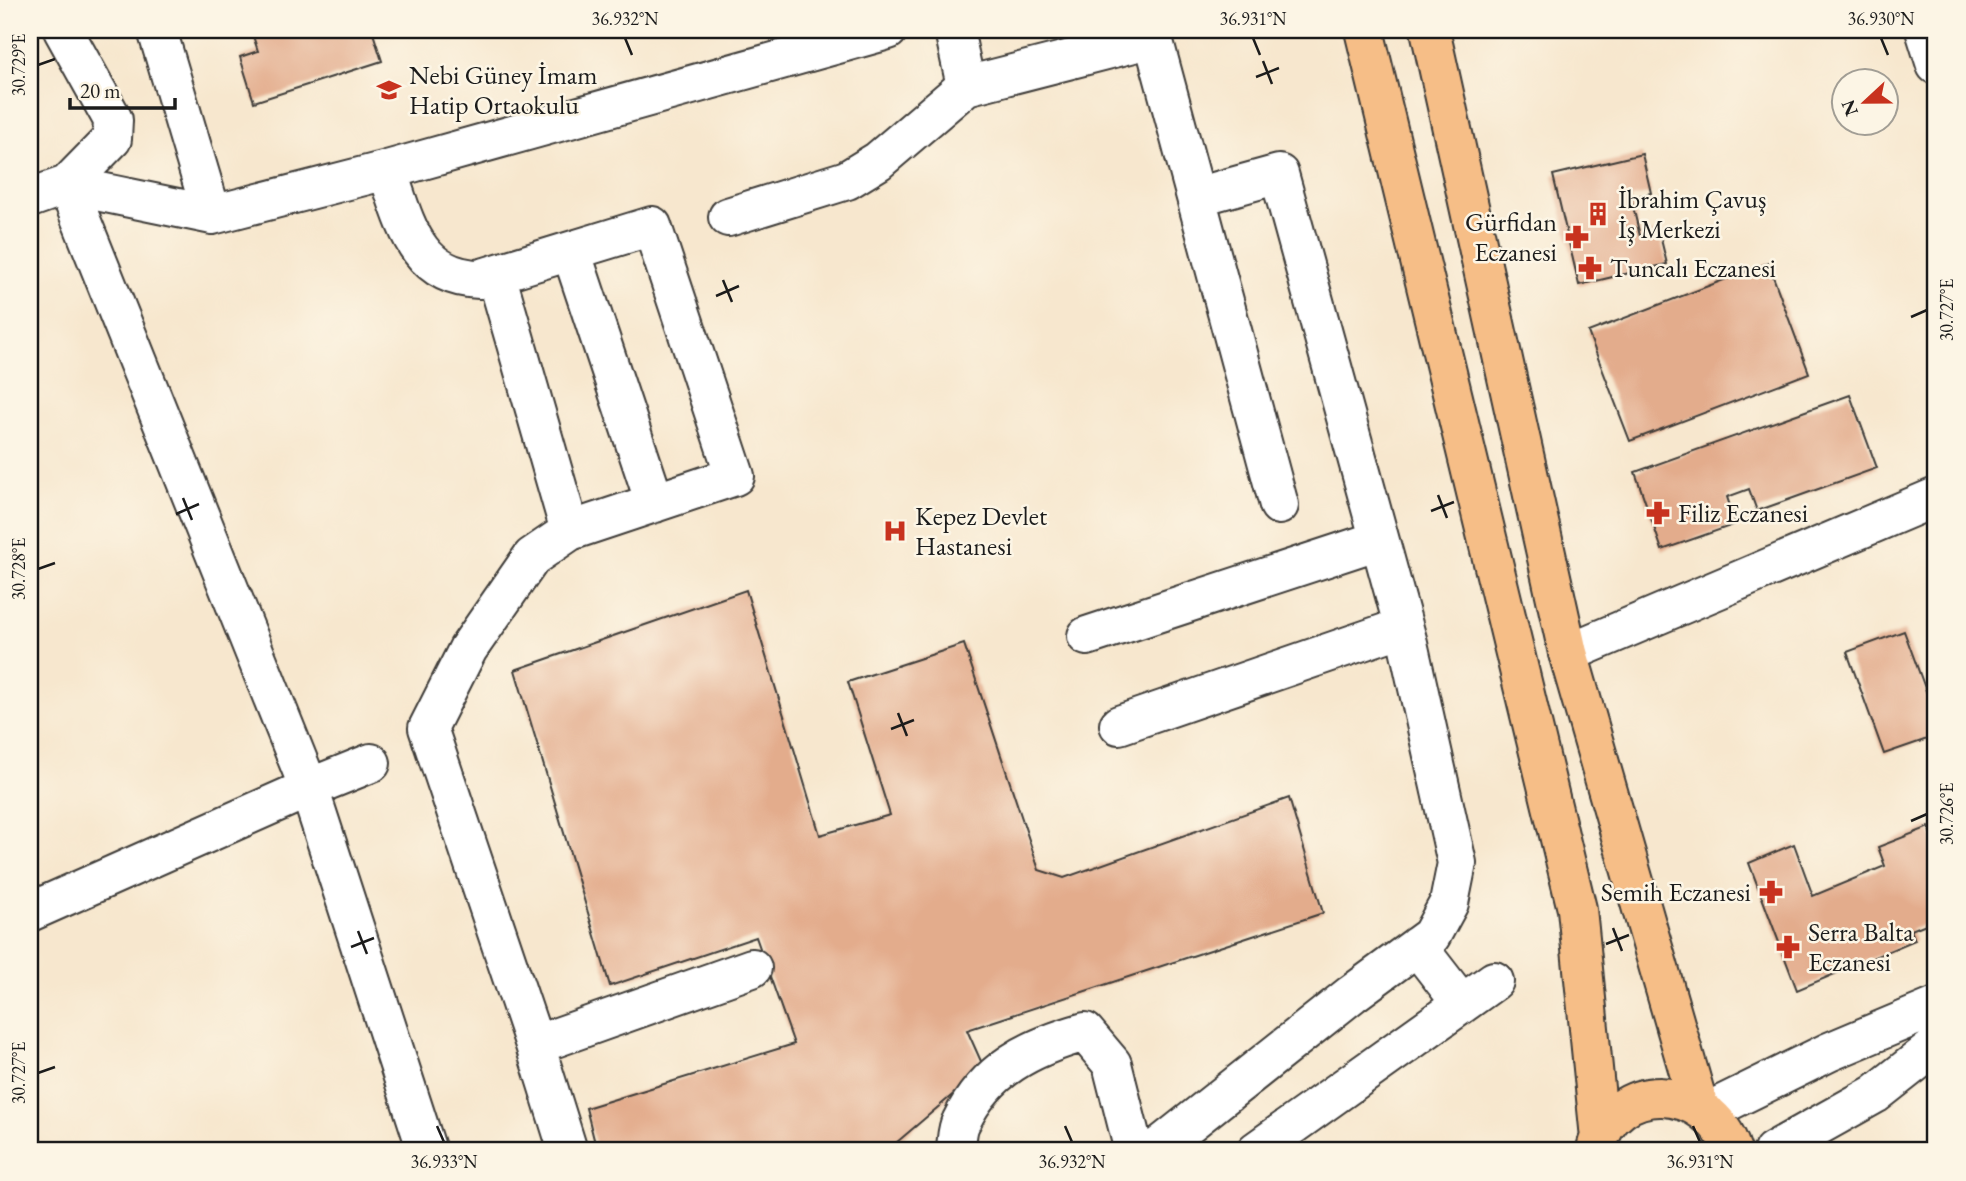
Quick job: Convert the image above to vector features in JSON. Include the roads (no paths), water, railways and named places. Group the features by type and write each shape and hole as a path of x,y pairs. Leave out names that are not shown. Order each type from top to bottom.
{"main road":[{"path":"1364,30 1577,909 1594,1146"},
{"path":"1430,30 1568,653 1703,1110"},
{"path":"1594,1146 1607,1124 1624,1109 1644,1100 1666,1097 1688,1101 1703,1110 1723,1130 1732,1151"}],"street":[{"path":"30,198 67,185 112,139 113,120 63,30"},
{"path":"157,30 212,215"},
{"path":"67,185 212,215 387,170 888,30"},
{"path":"954,30 965,86"},
{"path":"1925,30 1936,65"},
{"path":"728,216 847,180 878,161 965,86 1153,37 1279,505"},
{"path":"387,170 409,234 431,262 445,273 462,278 479,279 652,226 735,476 570,531 531,557 468,649 428,728 568,1151"},
{"path":"958,1151 956,1149 960,1123 982,1091 1008,1063 1049,1042 1085,1032 1112,1064 1162,1149 1352,994 1431,936 1449,903 1457,863 1404,627 1279,174 1196,197"},
{"path":"67,185 309,788 427,1151"},
{"path":"571,251 655,503"},
{"path":"496,274 570,531"},
{"path":"1568,653 1936,497"},
{"path":"1087,636 1379,540"},
{"path":"1119,724 1404,627"},
{"path":"30,912 371,763"},
{"path":"1417,946 1462,1004"},
{"path":"535,1045 752,968"},
{"path":"1256,1151 1494,981"},
{"path":"1703,1110 1829,1052 1936,1007"},
{"path":"1773,1151 1875,1094 1936,1046"}],"place":[{"name":"Nebi Güney İmam Hatip Ortaokulu","path":"389,90"},
{"name":"İbrahim Çavuş İş Merkezi","path":"1598,214"},
{"name":"Gürfidan Eczanesi","path":"1577,237"},
{"name":"Tuncalı Eczanesi","path":"1590,268"},
{"name":"Filiz Eczanesi","path":"1658,513"},
{"name":"Kepez Devlet Hastanesi","path":"895,531"},
{"name":"Semih Eczanesi","path":"1771,892"},
{"name":"Serra Balta Eczanesi","path":"1788,947"}]}
